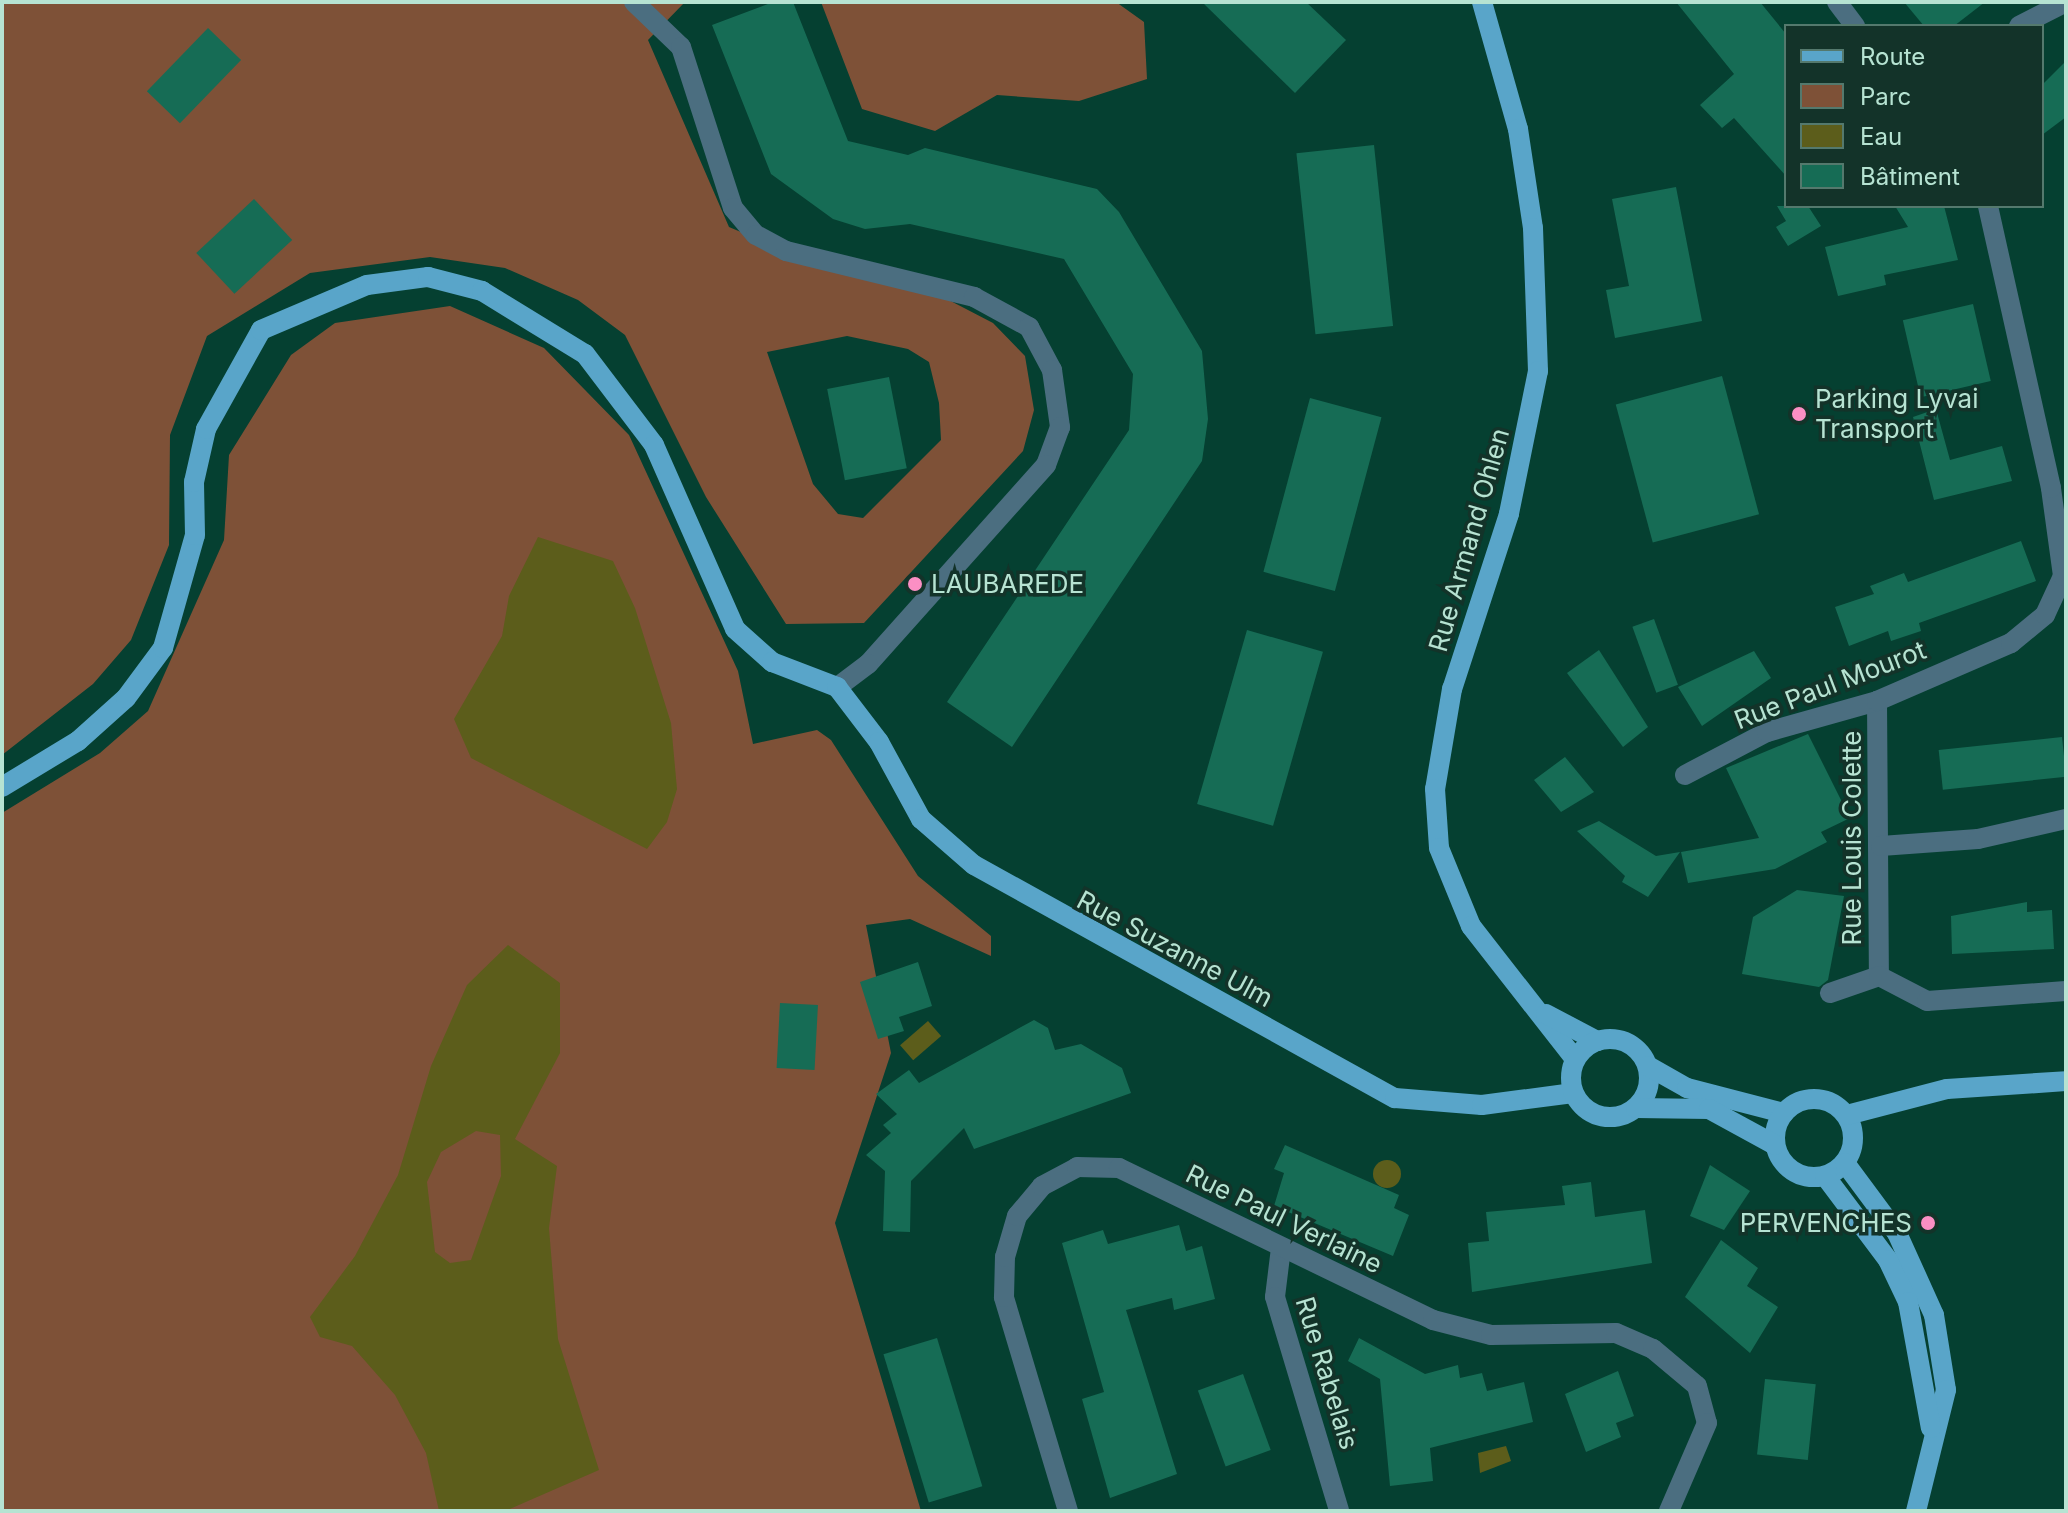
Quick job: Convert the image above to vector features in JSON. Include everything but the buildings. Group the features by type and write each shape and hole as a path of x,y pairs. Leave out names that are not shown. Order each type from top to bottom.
{"main road":[{"name":"Rue Armand Ohlen","path":"1482,2 1522,157 1538,371 1521,470 1452,689 1435,789 1438,833 1452,891 1471,926 1546,1014 1575,1059"},
{"path":"2,787 78,741 126,698 163,648 192,549 194,482 206,429 261,330 314,302 398,280 428,277 482,291 567,337 654,445 735,629 772,662 837,687"},
{"name":"Rue Suzanne Ulm","path":"837,687 879,742 921,819 974,865 1341,1072 1395,1098 1436,1105 1573,1093"},
{"name":"Rue Armand Ohlen","path":"1546,1014 1597,1041"},
{"path":"1847,1115 1854,1142 1845,1163 1825,1176 1799,1175 1775,1145 1709,1109 1636,1108 1603,1117 1573,1093 1575,1059 1597,1041 1622,1040 1648,1066 1687,1088 1784,1113 1819,1099 1847,1115 1947,1089 2066,1081"},
{"path":"1636,1108 1648,1089 1648,1066"},
{"path":"1775,1145 1784,1113"},
{"path":"1845,1163 1897,1233 1934,1315 1946,1390 1916,1511"},
{"path":"1825,1176 1888,1260 1908,1302 1933,1441"}],"street":[{"path":"634,2 681,47 733,208 756,235 786,251 974,297 1029,327 1052,370 1060,427 1046,465 868,664 837,687"},
{"path":"1837,2 1854,24"},
{"path":"2023,24 2066,2"},
{"name":"Rue Paul Mourot","path":"1685,775 1767,732 1877,701 2011,643 2045,615 2063,576 2051,488 1988,208"},
{"name":"Rue Louis Colette","path":"1877,701 1881,846 1879,976"},
{"path":"1881,846 1978,839 2066,819"},
{"name":"Rue Louis Colette","path":"1830,993 1879,976 1927,1001 2066,991"},
{"name":"Rue Paul Verlaine","path":"1068,1511 1004,1297 1017,1216 1042,1186 1077,1167 1119,1168 1433,1320 1491,1335 1616,1333 1682,1366 1697,1386 1707,1423 1669,1511"},
{"name":"Rue Rabelais","path":"1281,1248 1275,1297 1339,1511"}],"green space":[{"path":"2,2 685,2 648,40 729,227 819,265 941,296 993,323 1025,356 1034,410 1023,451 864,623 786,624 706,497 625,335 578,300 505,268 430,257 310,273 207,336 170,435 169,545 131,640 93,684 2,755","holes":["847,336 908,349 929,362 939,403 941,440 863,518 838,514 813,484 767,352"]},
{"path":"821,2 1116,2 1144,22 1147,79 1079,101 997,95 935,131 862,109"},
{"path":"450,306 544,348 629,435 738,671 753,744 817,730 831,740 918,876 991,936 991,956 910,919 866,925 891,1053 835,1223 921,1511 2,1511 2,813 100,753 148,711 224,540 229,455 291,355 335,323"}],"water":[{"path":"538,537 613,561 635,608 671,723 677,789 667,822 647,849 471,758 454,719 502,636 509,596"},
{"path":"508,945 560,983 560,1053 515,1139 557,1166 549,1228 558,1339 599,1470 505,1511 439,1511 426,1453 395,1395 352,1346 320,1337 310,1317 355,1256 398,1175 431,1066 467,985","holes":["476,1131 500,1135 501,1176 471,1260 450,1263 435,1252 427,1182 441,1152"]},
{"path":"928,1021 941,1036 913,1060 900,1045"},
{"path":"1387,1160 1397,1164 1401,1174 1397,1184 1387,1188 1377,1184 1373,1174 1377,1164"},
{"path":"1506,1446 1511,1461 1480,1473 1478,1453"}],"place":[{"name":"Parking Lyvai Transport","path":"1799,414"},
{"name":"LAUBAREDE","path":"915,584"},
{"name":"PERVENCHES","path":"1928,1223"}]}
